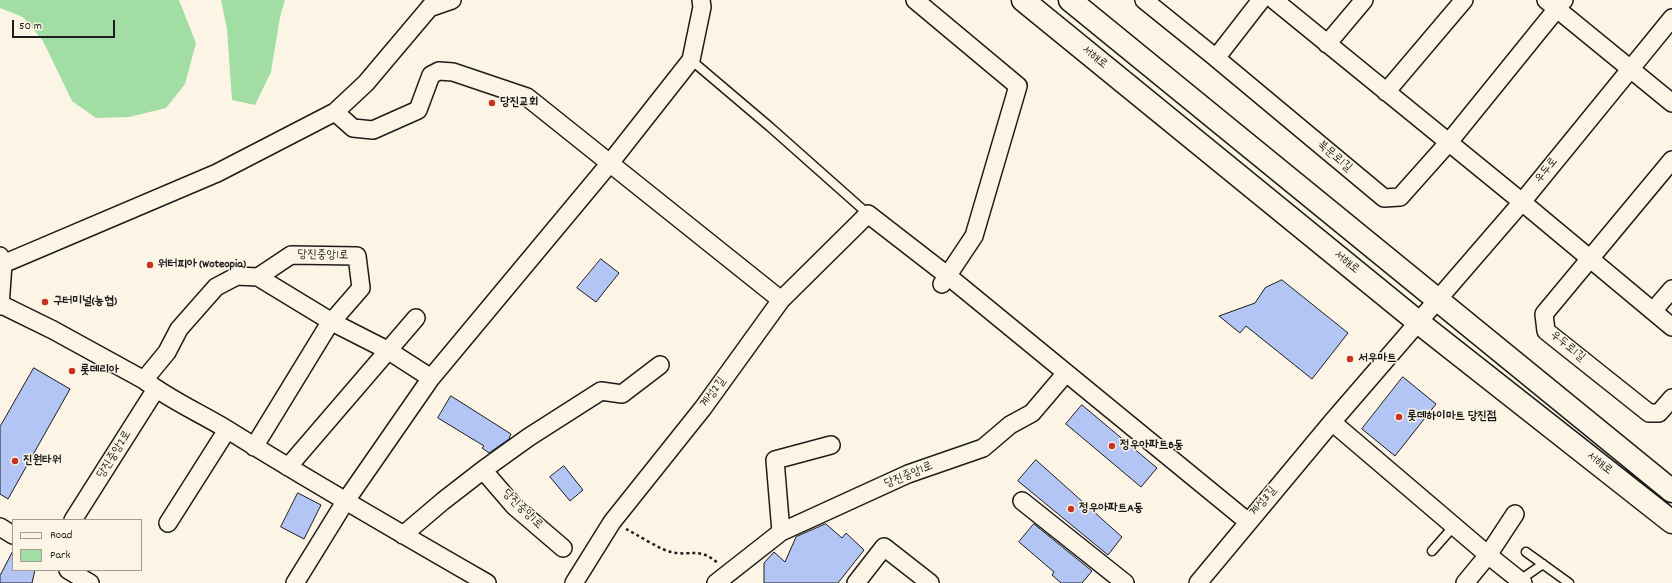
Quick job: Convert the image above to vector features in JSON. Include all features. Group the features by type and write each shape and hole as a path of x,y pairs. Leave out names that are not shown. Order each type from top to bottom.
{"main road":[{"name":"서해로","path":"1023,0 1418,322 1672,522"},
{"name":"서해로","path":"1070,0 1672,491"}],"street":[{"path":"452,0 432,4 366,83 335,112 217,173 1,260 0,305 53,330 150,385 345,502 487,583"},
{"path":"295,583 345,502 432,378 610,163 691,60 702,7 701,0"},
{"path":"915,0 1018,86 974,236 945,280"},
{"name":"북문로1길","path":"1144,0 1384,198 1400,197 1448,142 1556,3"},
{"path":"1216,58 1261,0"},
{"path":"1274,0 1522,202 1672,327"},
{"path":"1327,44 1364,0"},
{"path":"1386,92 1464,0"},
{"path":"1556,3 1672,103"},
{"name":"우두로","path":"1418,322 1522,202 1672,18"},
{"path":"335,112 353,128 373,130 418,110 431,75 438,71 453,72 527,97 782,300"},
{"name":"우두로1길","path":"1672,160 1544,314 1546,331 1649,413 1659,413 1672,398"},
{"path":"868,214 945,280 1066,373 1247,521"},
{"name":"계성2길","path":"574,583 612,522 702,408 782,300 868,214"},
{"name":"당진중앙1로","path":"254,447 332,322 361,288 357,256 291,255 258,277"},
{"path":"150,385 179,329 216,287 237,276 258,277 332,322 389,351 432,378"},
{"path":"1653,311 1672,289"},
{"path":"288,467 416,318"},
{"name":"계성3길","path":"1198,583 1247,521 1418,322"},
{"path":"403,535 483,470 529,437 602,391 622,394 660,365"},
{"name":"당진중앙1로","path":"716,583 781,532 908,474 983,448 1010,425 1032,413 1066,373"},
{"name":"당진중앙2로","path":"74,519 150,385"},
{"path":"1332,422 1488,555 1521,581"},
{"path":"168,523 227,430"},
{"path":"781,532 775,460 831,445"},
{"name":"당진중앙1로","path":"483,470 514,506 563,548"},
{"path":"1022,501 1125,583"},
{"path":"1465,583 1488,555 1516,514"},
{"path":"0,527 12,534"},
{"path":"856,583 884,547 930,583"},
{"path":"70,571 90,583"}],"lane":[{"path":"691,60 770,127 868,214"},
{"path":"1432,551 1454,526"},
{"path":"1526,552 1569,583"},
{"path":"1521,581 1543,564"}],"path":[{"path":"612,522 670,552 693,552 707,555 729,573"}],"green space":[{"path":"0,0 179,0 196,43 185,84 166,108 129,117 96,118 72,101 43,41 23,17 0,8"},
{"path":"221,0 285,0 280,17 271,72 255,105 232,100 227,29"}],"building":[{"path":"601,259 619,273 596,302 577,288"},
{"path":"1282,280 1348,333 1312,379 1246,326 1240,333 1219,316 1255,303 1265,288"},
{"name":"진원타워","path":"34,368 70,389 8,499 0,494 0,427"},
{"name":"롯데하이마트 당진점","path":"1403,377 1436,404 1395,456 1362,429"},
{"path":"451,396 511,434 509,439 489,453 482,448 484,446 438,418"},
{"name":"정우아파트B동","path":"1082,405 1157,468 1141,487 1066,424"},
{"name":"정우아파트A동","path":"1036,460 1122,537 1108,555 1018,481"},
{"path":"564,466 583,490 570,501 550,477"},
{"path":"298,493 321,505 304,539 281,527"},
{"path":"826,524 842,538 846,533 864,550 838,583 764,583 764,563 774,552 785,562 796,537"},
{"path":"1034,524 1092,571 1082,583 1061,583 1052,575 1054,572 1019,542"},
{"path":"12,553 12,571 35,571 32,583 0,583 0,576"}],"place":[{"name":"당진교회","path":"492,103"},
{"name":"워터피아 (Woteopia)","path":"150,265"},
{"name":"구터미널(농협)","path":"45,302"},
{"name":"서우마트","path":"1350,359"},
{"name":"롯데리아","path":"72,371"},
{"name":"롯데하이마트 당진점","path":"1399,417"},
{"name":"정우아파트B동","path":"1112,446"},
{"name":"진원타워","path":"15,461"},
{"name":"정우아파트A동","path":"1071,509"}]}
